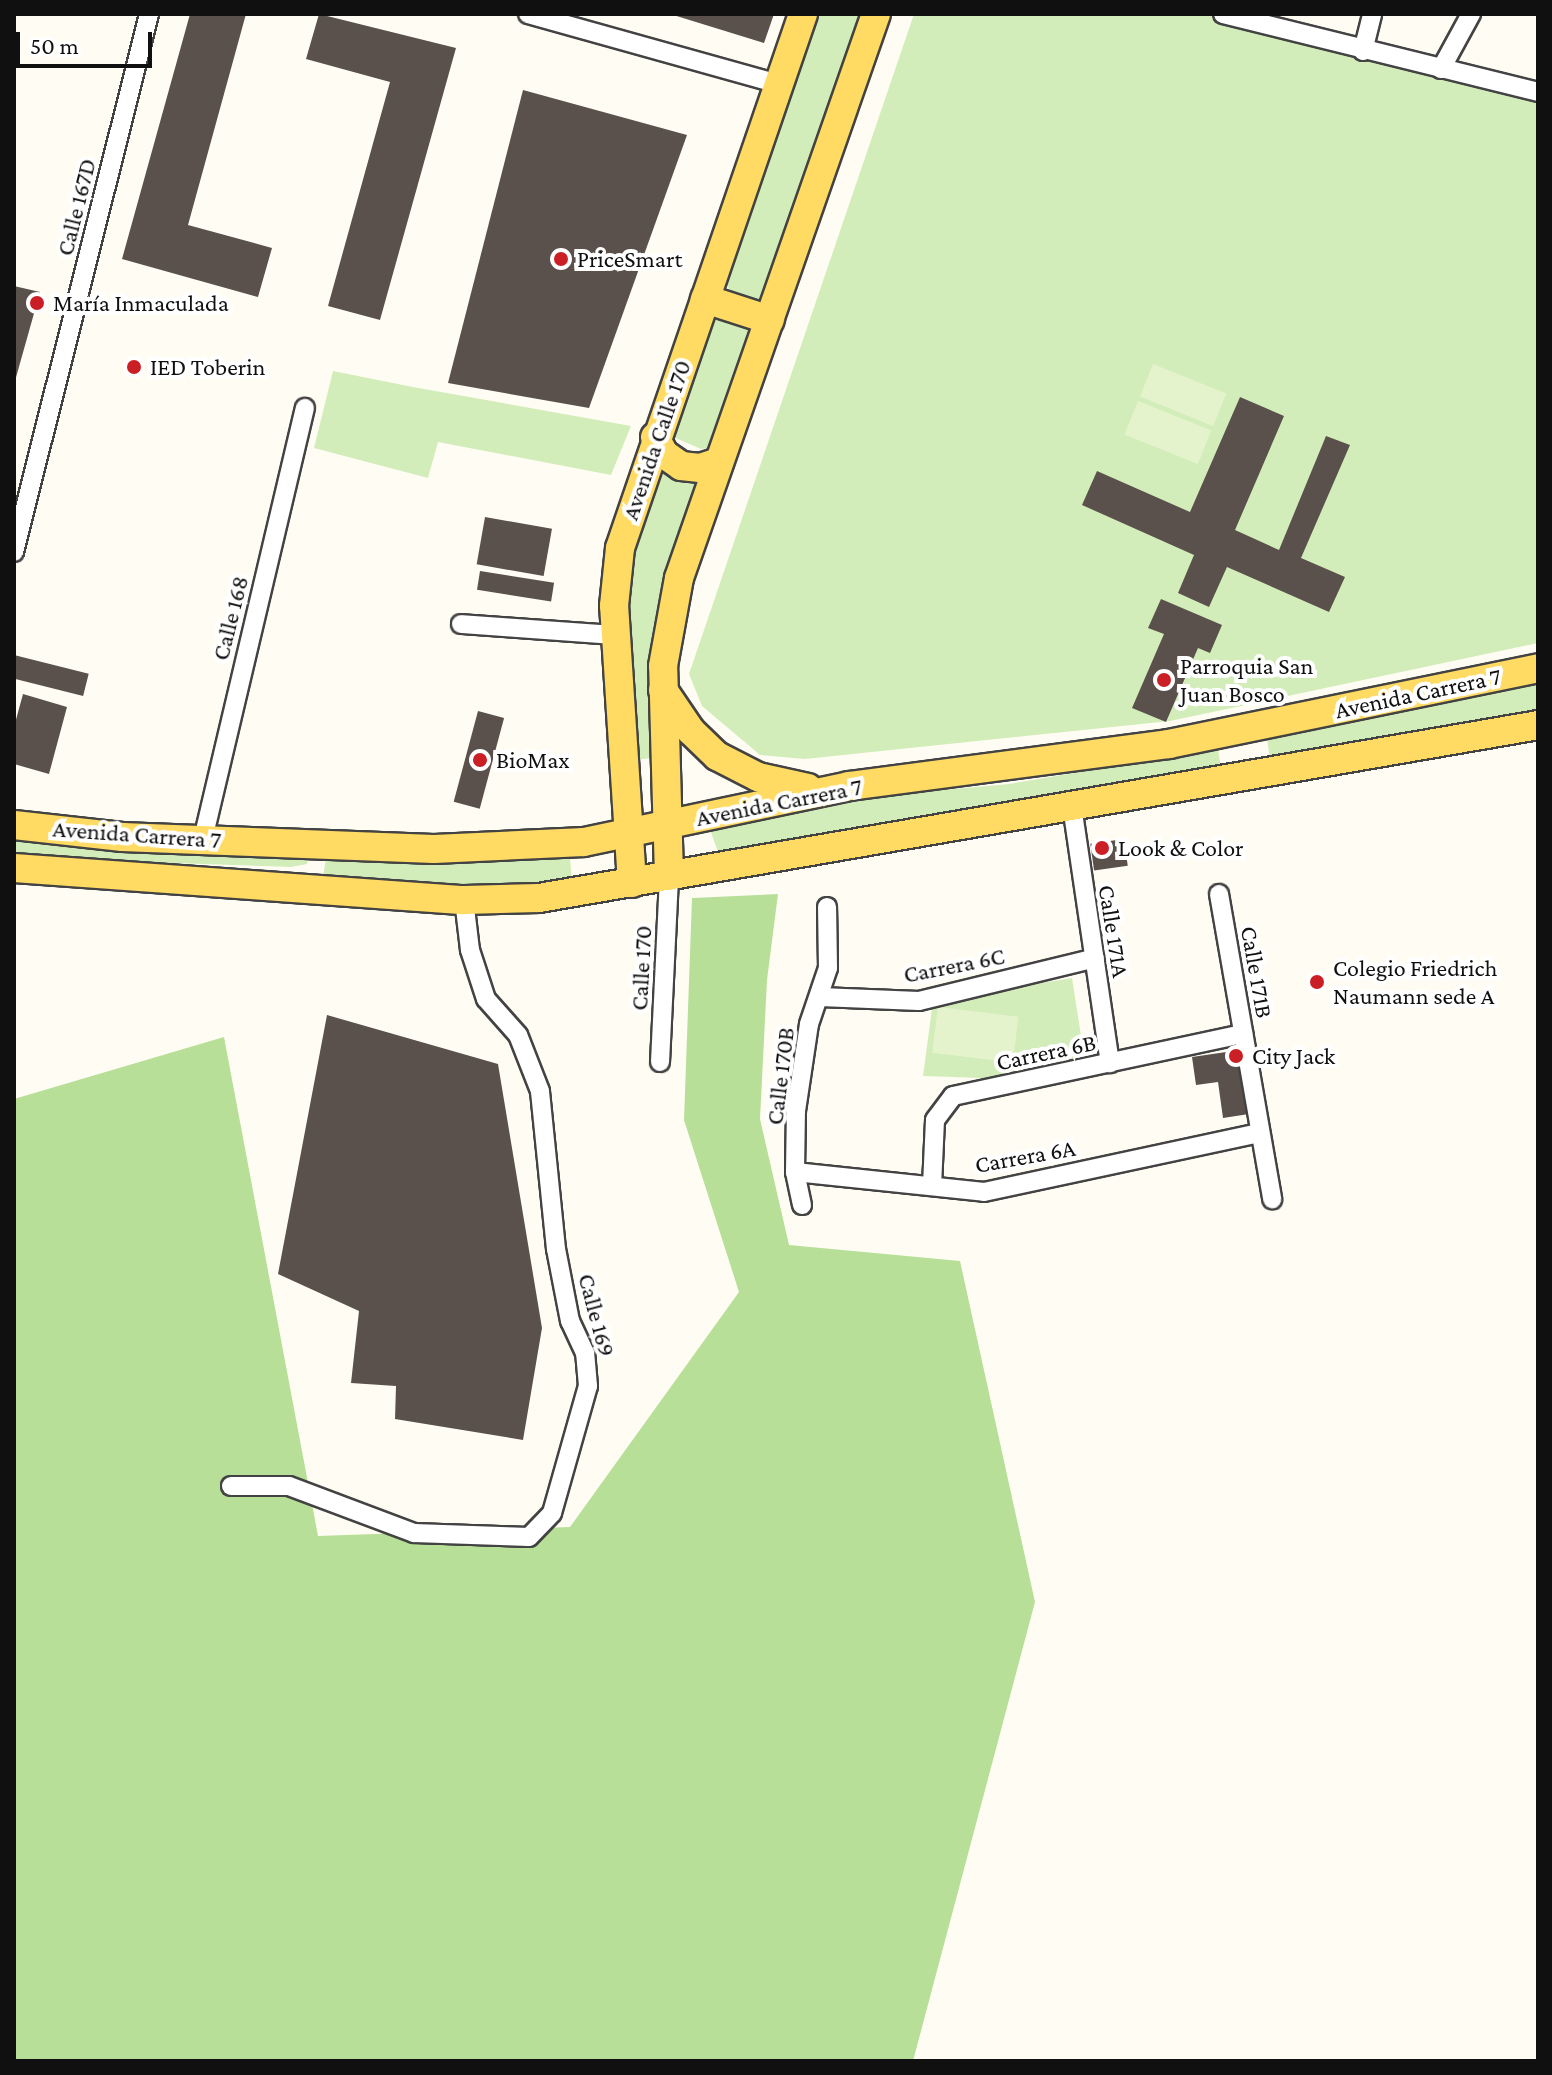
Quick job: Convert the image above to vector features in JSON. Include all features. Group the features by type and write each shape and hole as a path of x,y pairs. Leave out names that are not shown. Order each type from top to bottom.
{"main road":[{"name":"Avenida Calle 170","path":"632,883 616,635 620,548 655,437 803,14"},
{"path":"669,876 663,689 679,578 876,14"},
{"path":"705,299 770,320"},
{"path":"655,437 664,454 681,466 700,468 719,462"},
{"name":"Avenida Carrera 7","path":"14,825 122,837 517,849 629,836 824,791 1055,763 1237,732 1538,668"},
{"path":"663,689 691,731 737,769 824,791"},
{"name":"Avenida Carrera 7","path":"14,868 464,900 539,898 1538,725"},
{"path":"1237,732 1247,777"},
{"path":"297,887 310,879 317,863 308,844"}],"street":[{"name":"Calle 167D","path":"14,552 149,14"},
{"path":"528,14 779,84"},
{"path":"1223,14 1538,92"},
{"path":"1363,51 1372,14"},
{"path":"1441,69 1471,14"},
{"name":"Calle 168","path":"203,839 305,408"},
{"path":"461,624 616,635"},
{"name":"Calle 171A","path":"1072,806 1110,1063"},
{"name":"Calle 170","path":"660,1062 669,876"},
{"name":"Calle 171B","path":"1219,894 1272,1199"},
{"name":"Calle 169","path":"231,1486 289,1486 414,1533 529,1537 552,1513 588,1386 585,1353 570,1321 556,1249 540,1091 518,1035 486,999 470,950 464,900"},
{"name":"Calle 170B","path":"802,1205 795,1172 796,1111 809,1024 820,997 830,951 827,907"},
{"name":"Carrera 6C","path":"820,997 919,1001 1095,958"},
{"name":"Carrera 6B","path":"932,1186 935,1120 953,1096 1243,1034"},
{"name":"Carrera 6A","path":"795,1172 984,1192 1260,1133"}],"green space":[{"path":"816,14 864,14 759,305 734,297 725,282"},
{"path":"914,14 1212,14 1538,87 1538,643 1170,721 805,759 760,755 702,706 689,674"},
{"path":"720,317 753,325 713,447 701,449 671,436 708,326"},
{"path":"1153,364 1226,394 1213,426 1140,396"},
{"path":"333,371 631,426 611,475 438,442 428,478 314,448"},
{"path":"1138,401 1211,431 1198,464 1125,434"},
{"path":"659,465 703,479 661,757 635,760 626,574"},
{"path":"1538,678 1538,713 1270,760 1267,738"},
{"path":"1218,749 1221,768 718,852 709,827 900,794 1009,784"},
{"path":"14,837 124,850 308,857 307,864 291,867 111,861 14,854"},
{"path":"327,853 477,861 570,858 572,882 471,888 323,876"},
{"path":"778,894 767,980 760,1119 789,1245 960,1261 1035,1602 913,2061 14,2061 14,1099 224,1037 318,1536 570,1527 739,1292 684,1120 692,898"},
{"path":"1072,978 1084,1055 1009,1079 923,1076 933,1001"},
{"path":"938,1007 1018,1017 1013,1063 932,1053"}],"building":[{"path":"190,14 246,14 188,225 272,248 258,297 122,259"},
{"path":"319,14 456,48 380,320 328,306 390,82 306,59"},
{"path":"670,14 774,14 764,43"},
{"name":"PriceSmart","path":"523,90 687,135 589,408 448,383"},
{"path":"14,286 40,292 15,381 14,381"},
{"path":"1240,397 1284,416 1235,530 1279,550 1326,436 1350,445 1301,558 1345,577 1329,612 1227,567 1209,607 1178,593 1194,555 1082,505 1097,471 1190,512"},
{"path":"485,517 552,529 544,576 477,564"},
{"path":"480,571 554,583 551,601 477,590"},
{"name":"Parroquia San Juan Bosco","path":"1161,599 1222,625 1210,653 1198,648 1166,722 1132,708 1164,634 1148,628"},
{"path":"14,655 89,674 83,696 14,679"},
{"path":"23,694 67,707 49,774 14,764 14,727"},
{"name":"BioMax","path":"478,711 504,718 480,809 454,802"},
{"path":"1124,839 1128,866 1094,870 1090,844"},
{"path":"327,1015 498,1064 542,1328 523,1440 395,1419 396,1386 351,1383 359,1311 278,1274"},
{"path":"1240,1050 1249,1114 1223,1118 1218,1082 1196,1085 1192,1057"}],"place":[{"name":"PriceSmart","path":"561,259"},
{"name":"María Inmaculada","path":"37,303"},
{"name":"IED Toberin","path":"134,367"},
{"name":"Parroquia San Juan Bosco","path":"1164,680"},
{"name":"BioMax","path":"480,760"},
{"name":"Look & Color","path":"1102,848"},
{"name":"Colegio Friedrich Naumann sede A","path":"1317,982"},
{"name":"City Jack","path":"1236,1056"}]}
